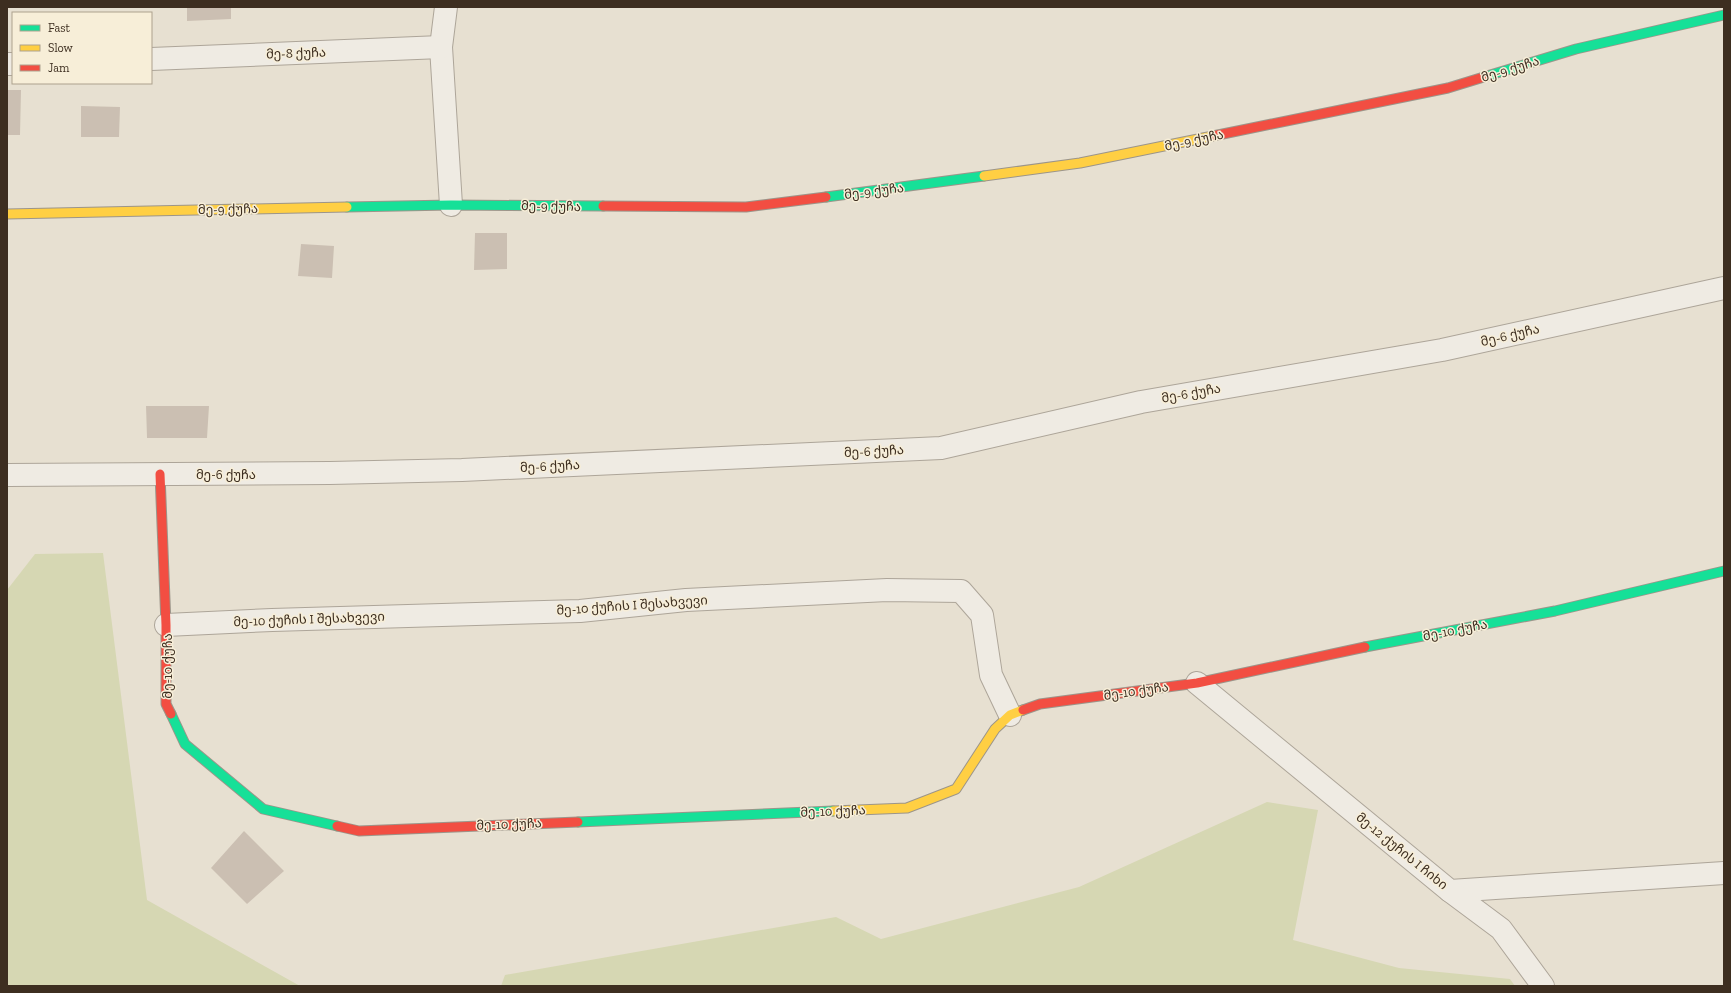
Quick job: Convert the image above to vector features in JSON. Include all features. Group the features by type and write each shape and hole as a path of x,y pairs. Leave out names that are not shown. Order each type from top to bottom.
{"street":[{"path":"446,7 441,47 451,204"},
{"name":"მე-9 ქუჩა","path":"7,214 451,204 746,207 1080,163 1448,88 1576,49 1724,16"},
{"name":"მე-8 ქუჩა","path":"152,59 441,47"},
{"name":"მე-6 ქუჩა","path":"7,475 462,470 941,448 1141,402 1442,350 1724,288"},
{"name":"მე-10 ქუჩა","path":"160,474 166,625 166,704 185,744 263,809 359,831 907,808 956,789 995,730 1010,715 1040,704 1197,683 1321,656 1555,611 1724,570"},
{"name":"მე-10 ქუჩის I შესახვევი","path":"166,625 272,620 580,611 686,600 887,590 961,591 982,616 991,676 1010,715"},
{"name":"მე-12 ქუჩის I ჩიხი","path":"1197,683 1450,891 1724,873"},
{"path":"1450,891 1501,929 1543,986"}],"green space":[{"path":"103,553 147,900 300,986 7,986 7,590 35,554"},
{"path":"1267,802 1318,810 1293,940 1399,968 1510,979 1515,986 501,986 505,975 836,917 881,939 1079,887"}],"building":[{"path":"187,7 231,7 231,19 187,21"},
{"path":"7,90 21,90 20,135 7,135"},
{"path":"81,106 120,107 119,137 81,137"},
{"path":"475,233 507,233 507,269 474,270"},
{"path":"301,244 334,246 332,278 298,276"},
{"path":"146,406 209,406 207,438 147,438"},
{"path":"244,831 284,871 247,904 211,868"}],"traffic: fast":[{"path":"1487,76 1576,49 1724,15"},
{"path":"826,197 984,176"},
{"path":"347,207 451,205 603,206"},
{"path":"1365,647 1555,611 1724,571"},
{"path":"171,714 185,744 263,809 337,826"},
{"path":"578,822 833,811"}],"traffic: slow":[{"path":"984,176 1080,163 1213,136"},
{"path":"7,214 347,207"},
{"path":"833,811 907,808 956,789 995,729 1010,715 1023,710"}],"traffic: jam":[{"path":"1213,136 1448,88 1487,76"},
{"path":"603,206 746,207 826,197"},
{"path":"160,474 166,625 166,704 171,714"},
{"path":"1023,710 1040,704 1197,683 1365,647"},
{"path":"337,826 359,831 578,822"}]}
